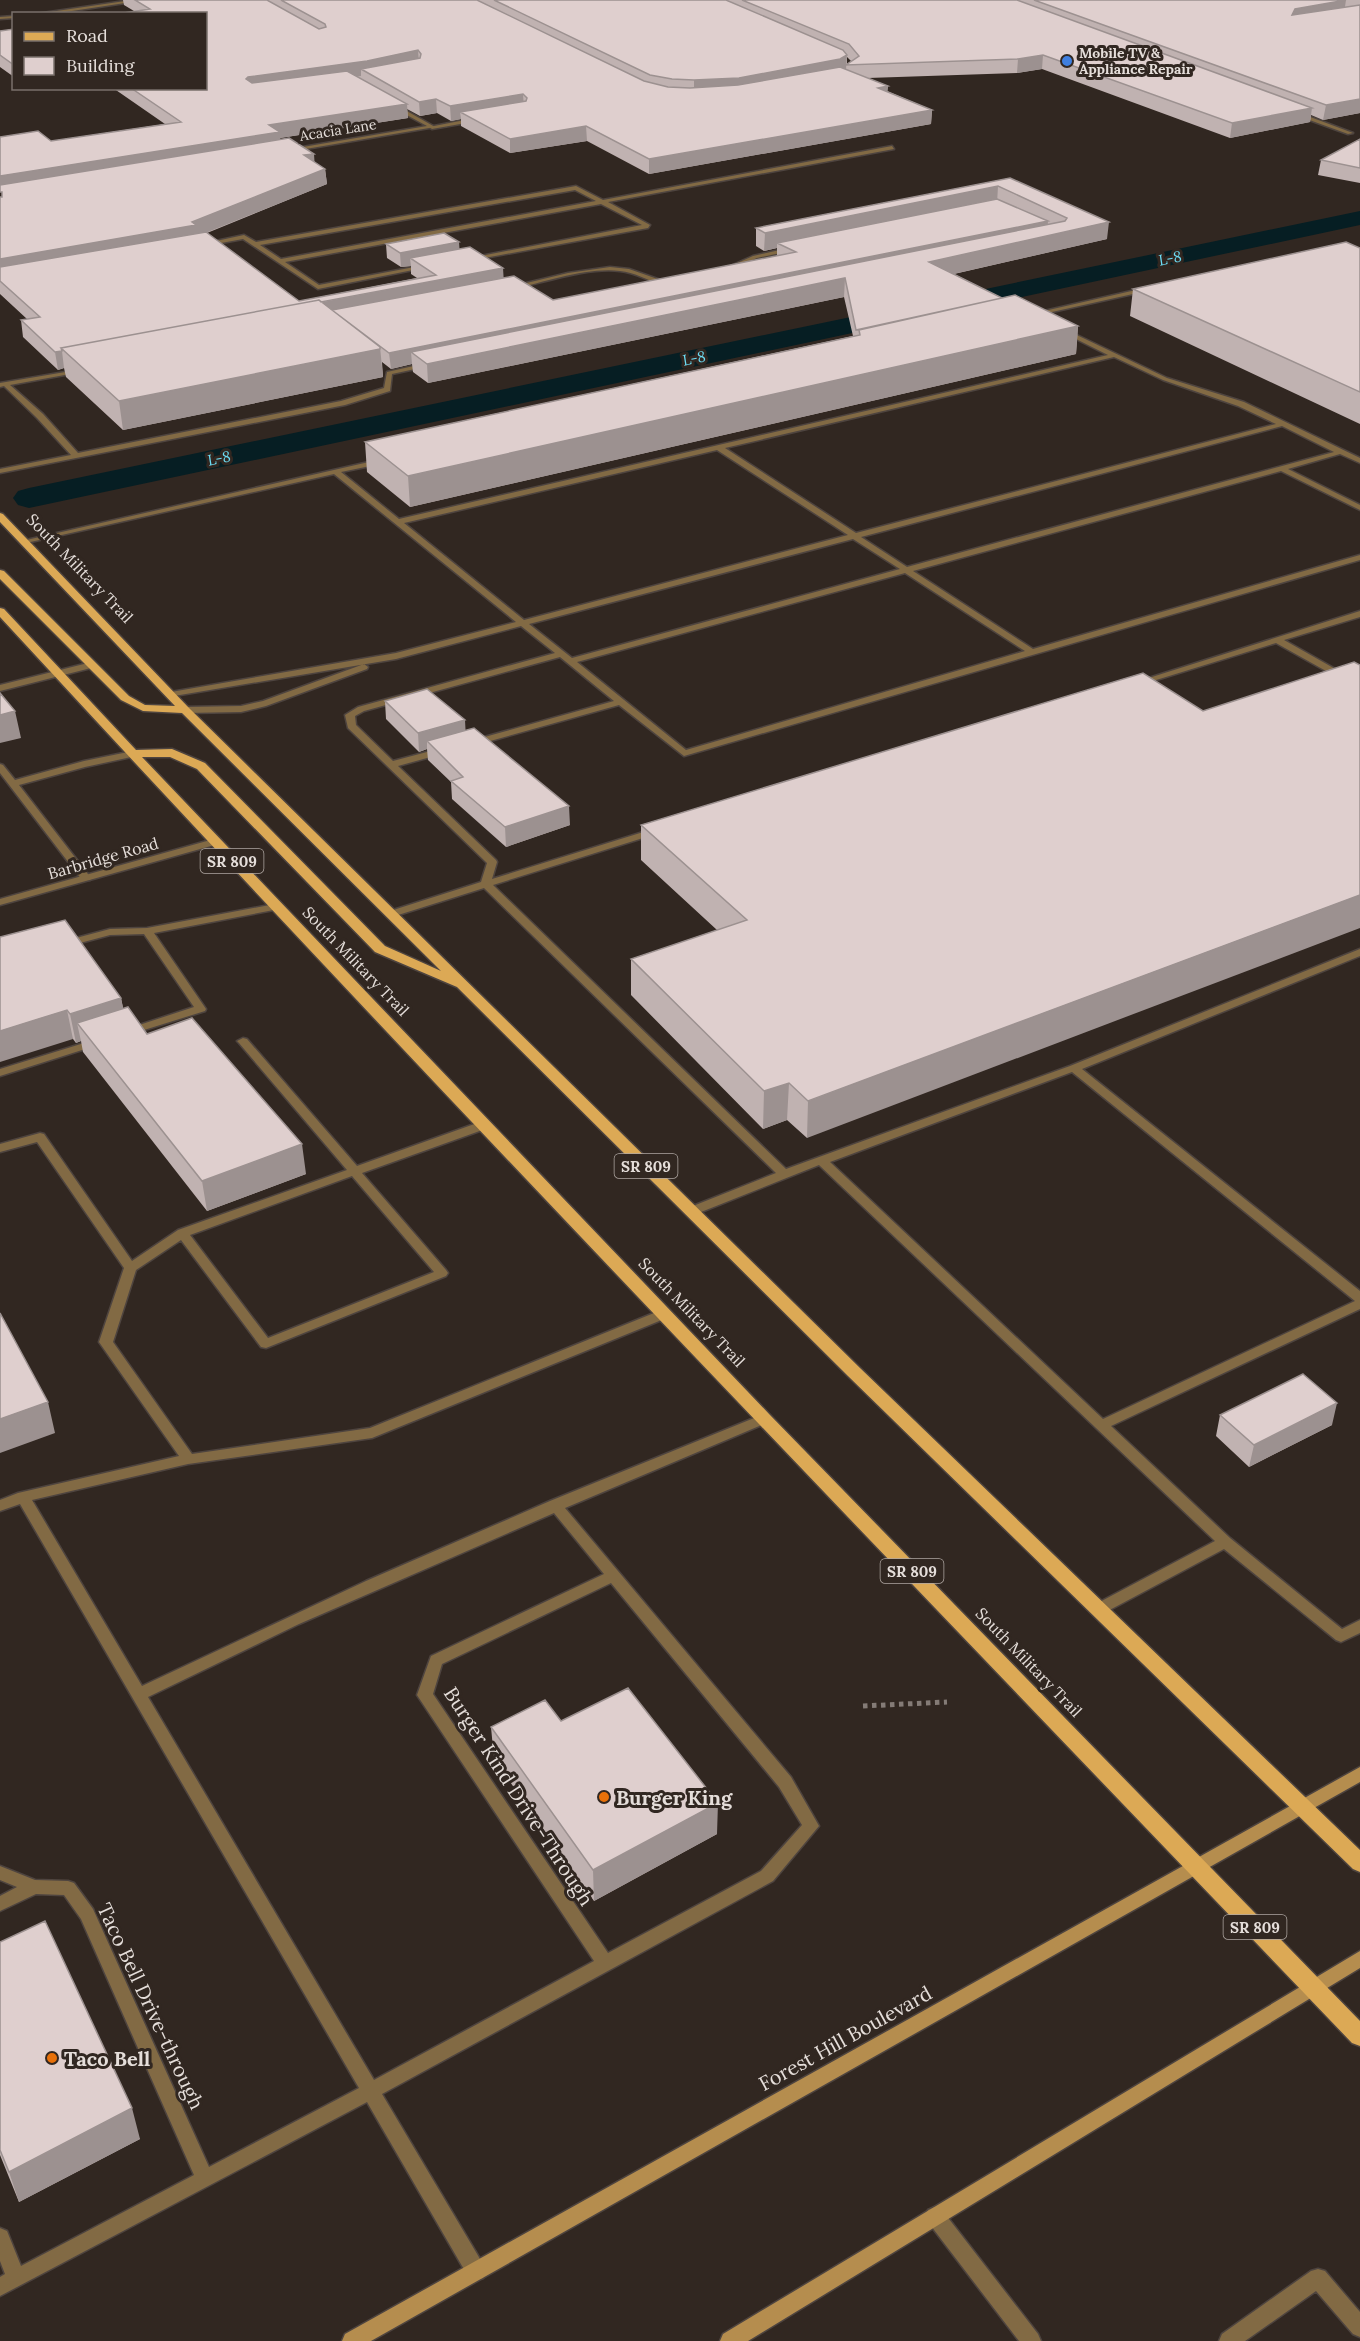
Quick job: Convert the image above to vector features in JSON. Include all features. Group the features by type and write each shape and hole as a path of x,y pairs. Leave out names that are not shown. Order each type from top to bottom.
{"main road":[{"name":"South Military Trail","path":"0,516 185,710 692,1211 1360,1863"},
{"path":"0,573 125,698 143,708 185,710"},
{"name":"South Military Trail","path":"0,611 214,842 764,1419 1360,2036"},
{"path":"133,754 172,753 201,766 380,949 465,987"},
{"name":"Forest Hill Boulevard","path":"352,2341 1360,1774"},
{"path":"730,2341 1360,1959"}],"street":[{"path":"53,12 143,0"},
{"path":"386,101 432,127"},
{"path":"1284,109 1350,133"},
{"name":"Acacia Lane","path":"285,150 478,120"},
{"path":"280,261 892,148"},
{"path":"255,244 576,188 648,226 459,261"},
{"path":"198,245 244,237 318,287 436,265"},
{"path":"721,270 755,257 801,248"},
{"path":"499,290 605,269 621,269 653,282 670,283"},
{"path":"1041,320 1031,314 1156,288"},
{"path":"1052,325 1165,379 1241,404 1360,461"},
{"path":"397,522 1116,355"},
{"path":"379,366 388,373 435,363"},
{"path":"2,385 84,369"},
{"path":"0,471 342,403 387,389 388,373"},
{"path":"2,385 40,416 77,457"},
{"path":"171,695 396,656 1283,424"},
{"path":"718,447 1032,652"},
{"path":"570,661 1341,452"},
{"path":"26,541 393,458"},
{"path":"1281,468 1360,508"},
{"path":"335,471 684,753 1360,557"},
{"path":"1128,686 1360,614"},
{"path":"1277,640 1360,687"},
{"path":"486,884 492,862 351,726 350,715 361,709 561,654"},
{"path":"185,710 241,709 266,703 396,656"},
{"path":"0,688 92,665"},
{"path":"460,746 621,702"},
{"path":"391,765 448,749"},
{"path":"13,784 84,764 133,754"},
{"path":"0,767 86,878"},
{"path":"391,914 669,827"},
{"name":"Barbridge Road","path":"0,902 214,842"},
{"path":"486,884 784,1174"},
{"path":"55,947 110,932 147,931 276,907"},
{"path":"0,1073 201,1009 147,931"},
{"path":"692,1211 784,1174 1074,1068 1360,952"},
{"path":"182,1233 266,1344 442,1273 243,1041"},
{"path":"1074,1068 1360,1298"},
{"path":"188,1459 106,1342 130,1268 182,1233 484,1125"},
{"path":"0,1148 40,1137 130,1268"},
{"path":"822,1161 1225,1542 1341,1636 1360,1626"},
{"path":"1102,1425 1360,1304"},
{"path":"0,1506 23,1497 188,1459 372,1433 664,1314"},
{"path":"140,1694 219,1654 555,1505 764,1419"},
{"path":"23,1497 476,2271"},
{"path":"0,2237 8,2283 371,2091 767,1876 811,1826 785,1782 555,1505"},
{"path":"1099,1609 1225,1542"},
{"name":"Burger Kind Drive-Through","path":"606,1964 425,1695 436,1660 614,1575"},
{"path":"0,1873 34,1887"},
{"name":"Taco Bell Drive-through","path":"0,1905 34,1887 68,1888 87,1914 205,2179"},
{"path":"935,2216 1031,2341"},
{"path":"1229,2341 1318,2278 1360,2327"}],"path":[{"path":"863,1706 947,1702"}],"building":[{"path":"135,0 267,0 319,29 326,27 325,24 281,0 477,0 644,81 668,87 738,85 840,67 888,86 878,88 932,110 649,159 586,126 510,139 460,112 526,101 527,98 523,94 450,106 436,99 419,102 361,69 420,58 421,54 418,50 367,61 246,79 252,83 347,71 407,104 269,125 280,132 0,176 0,137 38,131 51,141 181,122 134,90 207,90 207,12 130,12 150,9"},
{"path":"494,0 726,0 843,50 847,55 840,59 739,78 672,79 650,75"},
{"path":"742,0 1017,0 1312,108 1232,123 1043,55 1018,59 846,65 859,56 849,44"},
{"path":"1034,0 1346,0 1295,9 1292,15 1360,5 1360,99 1326,105"},
{"path":"12,29 12,64 0,55 0,31"},
{"path":"289,138 314,154 304,155 325,169 192,222 196,225 0,259 0,197 2,197 2,192 0,192 0,185"},
{"path":"1360,139 1360,168 1321,160"},
{"path":"1010,178 1109,222 929,262 1002,298 856,330 845,278 427,364 411,352 1065,221 1067,218 998,186 765,233 756,228"},
{"path":"997,199 1048,221 389,353 332,310 514,276 553,300 796,252 777,243"},
{"path":"206,232 299,301 436,275 410,258 470,247 503,268 61,348 62,351 55,352 21,320 40,317 0,281 0,267"},
{"path":"444,233 459,242 400,253 386,244"},
{"path":"1346,242 1360,248 1360,392 1133,289"},
{"path":"1015,295 1078,326 408,476 365,442 860,335 859,330"},
{"path":"319,300 380,349 119,401 61,348"},
{"path":"1354,662 1360,665 1360,895 808,1101 789,1083 764,1091 631,959 747,920 641,825 1143,673 1203,711"},
{"path":"427,689 465,720 418,733 385,701"},
{"path":"0,693 15,711 0,715"},
{"path":"474,728 569,806 505,827 451,781 463,777 427,741"},
{"path":"65,920 121,998 70,1014 67,1010 0,1031 0,937"},
{"path":"128,1007 147,1034 192,1018 302,1144 202,1181 77,1023"},
{"path":"0,1313 48,1402 0,1419"},
{"path":"1303,1374 1337,1403 1254,1445 1220,1415"},
{"name":"Burger King","path":"628,1688 718,1803 593,1870 491,1727 545,1700 561,1721"},
{"name":"Taco Bell","path":"45,1921 132,2108 9,2172 0,2150 0,1942"}],"waterway":[{"name":"L-8","path":"29,498 1360,218"}],"place":[{"name":"Mobile TV & Appliance Repair","path":"1067,61"},
{"name":"Burger King","path":"604,1797"},
{"name":"Taco Bell","path":"52,2058"}]}
